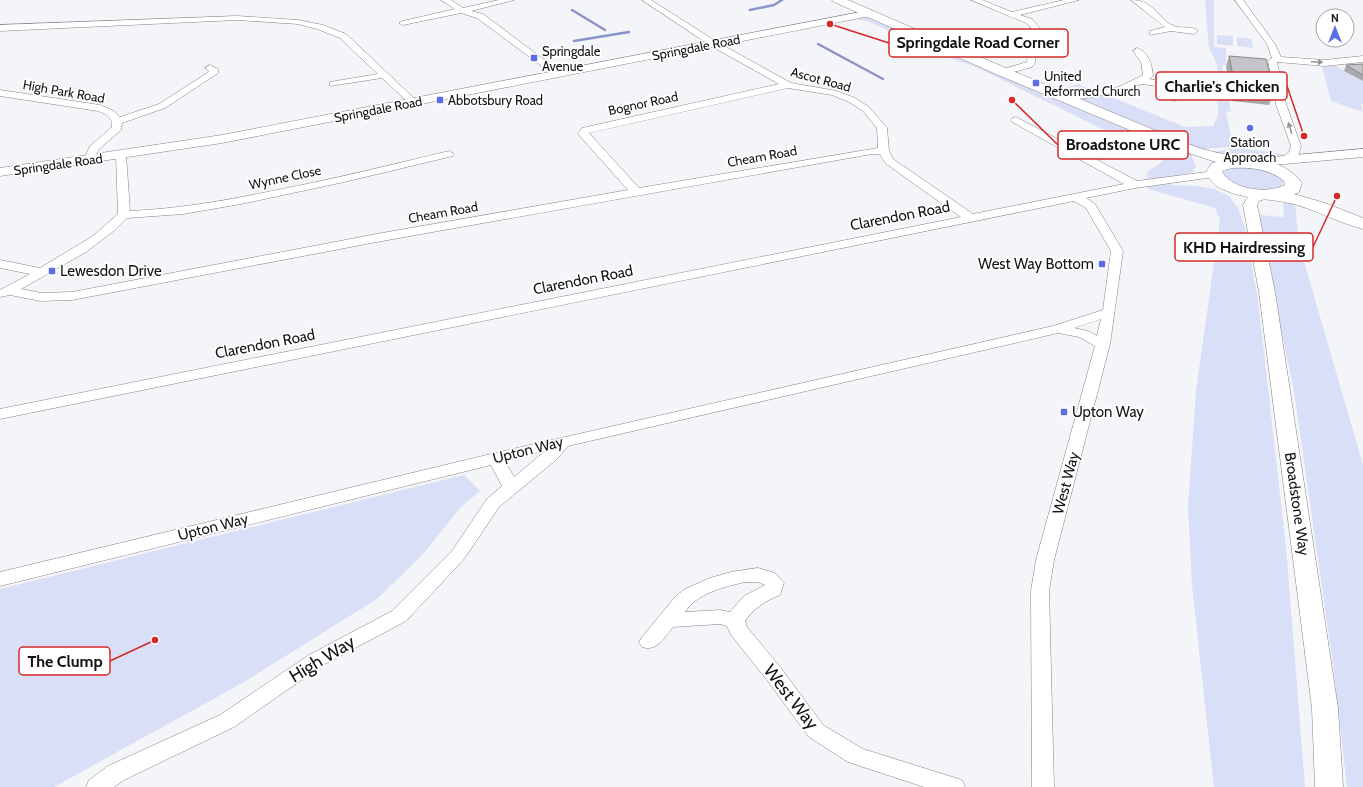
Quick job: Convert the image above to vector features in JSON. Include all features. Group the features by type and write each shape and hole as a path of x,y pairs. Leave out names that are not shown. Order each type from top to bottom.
{"main road":[{"path":"838,0 871,13 1003,72 1178,145 1206,155 1275,169 1292,179 1310,198 1325,208"},
{"path":"1178,145 1200,159 1217,178 1231,187 1297,199 1325,208 1363,224"},
{"path":"1214,173 1218,166 1223,164 1245,163"},
{"path":"1269,194 1288,191 1293,188 1292,179"}],"street":[{"path":"445,0 463,11 480,16 558,74"},
{"path":"403,23 510,0"},
{"path":"646,0 714,44"},
{"path":"975,0 1029,21 1036,27 1031,63 1029,65 1003,72"},
{"path":"1012,14 1075,0"},
{"path":"1134,0 1149,9 1171,28"},
{"path":"1239,0 1271,44 1274,54 1278,59"},
{"name":"Springdale Road","path":"0,172 222,139 871,13"},
{"path":"0,28 224,18 286,20 311,24 343,36 413,102"},
{"path":"1153,33 1171,28 1194,31"},
{"name":"Ascot Road","path":"714,44 788,85 834,93 852,100 866,109 882,128 884,151"},
{"path":"1070,99 1128,86 1142,81 1148,76 1148,65 1145,58 1137,50"},
{"path":"1284,160 1294,154 1296,146 1281,104 1272,61 1278,59 1325,63 1363,59"},
{"path":"118,121 162,106 215,71 210,68"},
{"path":"332,84 385,75"},
{"path":"1142,81 1173,86 1187,93 1174,98"},
{"name":"Bognor Road","path":"636,192 583,133 586,130 788,85"},
{"name":"High Park Road","path":"0,93 100,108 113,113 118,121 117,128 94,148 89,159"},
{"path":"1016,120 1135,185"},
{"name":"Cheam Road","path":"4,293 41,297 72,296 374,239 636,192 872,151 884,151"},
{"path":"884,151 889,161 971,218"},
{"path":"1245,163 1363,153"},
{"name":"Wynne Close","path":"124,215 152,214 216,206 354,177 449,154"},
{"path":"4,293 92,242 112,227 124,215 121,155"},
{"path":"1292,179 1292,172 1301,164 1322,157"},
{"name":"Clarendon Road","path":"0,414 971,218 1077,198 1135,185 1172,181 1214,173"},
{"name":"Clarendon Road","path":"1172,181 1231,187"},
{"name":"Broadstone Way","path":"1231,187 1252,223"},
{"name":"Broadstone Way","path":"1269,194 1255,197 1251,200 1252,223 1266,292 1324,700 1329,787"},
{"name":"West Way","path":"1043,787 1040,591 1045,560 1102,344 1109,312 1117,251 1091,206 1077,198"},
{"path":"0,264 40,272"},
{"name":"Upton Way","path":"0,579 495,458 1058,328 1109,312"},
{"name":"Upton Way","path":"1058,328 1083,334 1102,344"},
{"name":"High Way","path":"97,787 116,773 227,721 316,660 399,616 458,555 493,503 551,455 563,442"},
{"path":"495,458 511,487"},
{"path":"649,642 685,599 703,589 731,578 757,574 766,576 774,580 776,583 773,590 756,596 743,608 734,620 720,617 668,620"},
{"name":"West Way","path":"734,620 738,630 774,674 816,731 856,756 954,787"}],"shaded area":[{"path":"1205,0 1214,0 1214,47 1226,48 1226,65 1222,65 1231,112 1226,111 1232,143 1230,147 1203,149 1191,155 1196,166 1193,172 1164,179 1171,185 1196,186 1215,189 1229,196 1238,208 1245,228 1258,300 1286,547 1305,787 1214,787 1192,585 1188,507 1196,391 1220,220 1215,208 1148,189 1147,172 1162,162 1163,159 976,67 938,54 870,22 857,19 866,16 879,19 1049,93 1078,84 1094,91 1086,93 1093,98 1106,95 1185,127 1213,126 1218,115 1217,64 1209,48"},
{"path":"1217,35 1233,36 1233,46 1217,44"},
{"path":"1237,37 1252,39 1253,48 1237,46"},
{"path":"1322,66 1336,66 1363,81 1363,104 1361,104 1363,112 1331,101"},
{"path":"1239,148 1284,154 1267,158 1258,158 1211,152"},
{"path":"1230,167 1259,168 1273,172 1284,181 1282,186 1267,189 1240,186 1226,179 1222,173 1224,169"},
{"path":"1283,202 1295,204 1299,244 1363,465 1363,787 1347,787 1333,664 1294,391 1257,215 1284,217"},
{"path":"464,475 480,491 460,508 423,554 377,599 244,682 54,787 0,787 0,589"}],"building":[{"path":"1229,56 1266,59 1273,86 1270,86 1273,94 1236,90"},
{"path":"1363,64 1363,75 1346,65"}],"waterway":[{"path":"750,10 774,5 782,0"},
{"path":"572,10 605,30"},
{"path":"574,41 629,32"},
{"path":"818,44 883,79"}],"place":[{"name":"Springdale Road Corner","path":"830,24"},
{"name":"Springdale Avenue","path":"534,58"},
{"name":"United Reformed Church","path":"1036,83"},
{"name":"Abbotsbury Road","path":"440,100"},
{"name":"Broadstone URC","path":"1012,100"},
{"name":"Station Approach","path":"1250,128"},
{"name":"Charlie's Chicken","path":"1304,136"},
{"name":"KHD Hairdressing","path":"1337,196"},
{"name":"West Way Bottom","path":"1102,264"},
{"name":"Lewesdon Drive","path":"52,271"},
{"name":"Upton Way","path":"1064,412"},
{"name":"The Clump","path":"155,640"}]}
